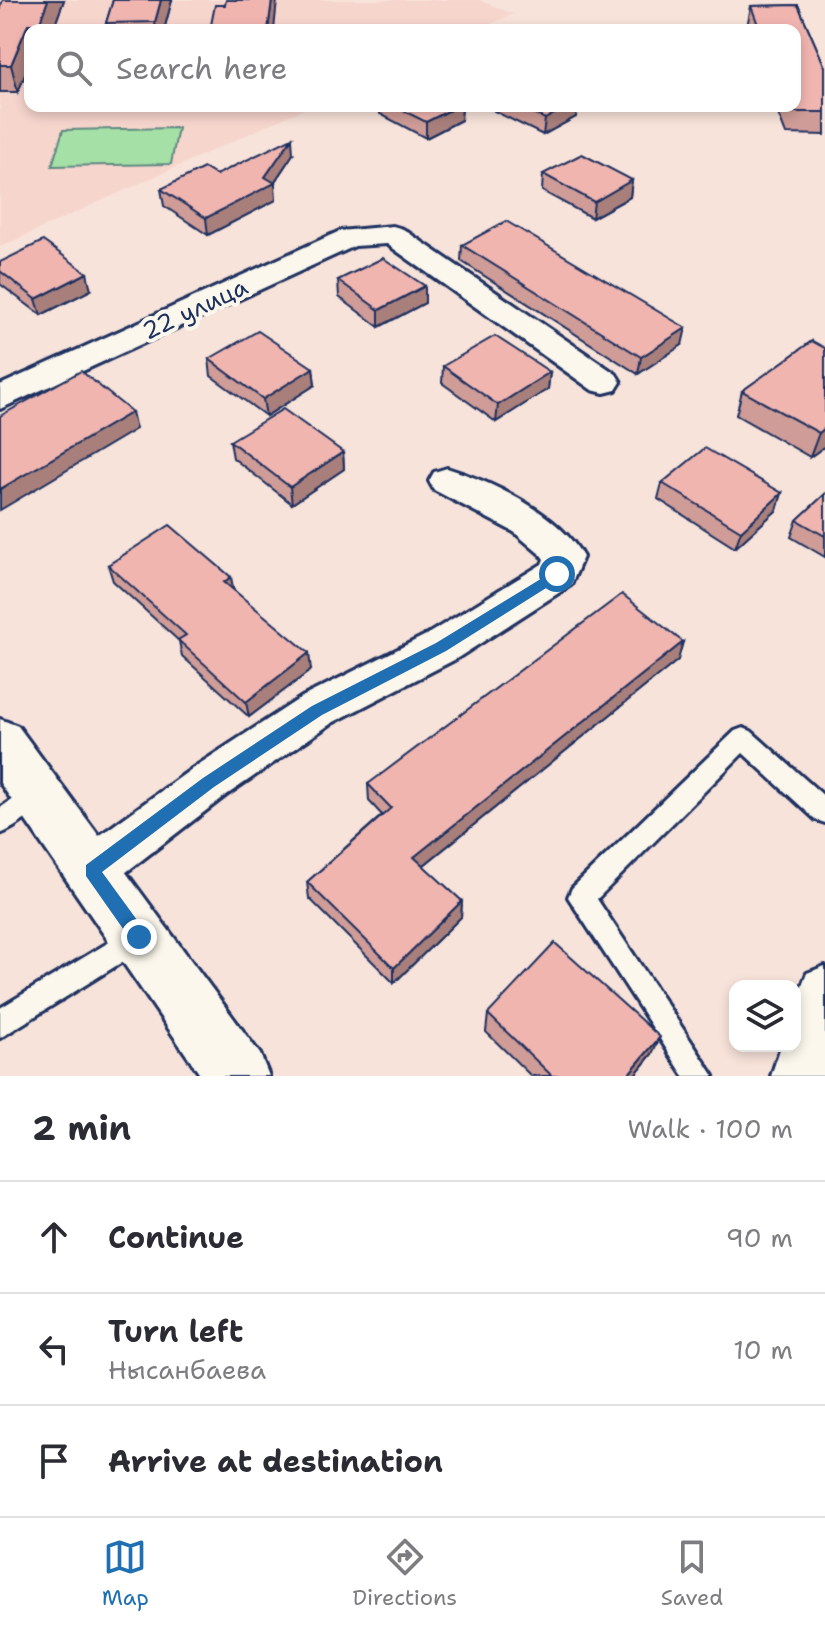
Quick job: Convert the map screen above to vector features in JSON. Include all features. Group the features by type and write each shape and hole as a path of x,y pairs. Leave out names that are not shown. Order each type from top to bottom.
{"street":[{"name":"22 улица","path":"0,398 350,237 393,235 604,382"},
{"path":"91,870 209,782 317,710 441,647 557,574 564,557 555,543 530,525 447,481"},
{"path":"0,741 18,808 91,870 238,1076"},
{"path":"798,1076 825,991"}],"lane":[{"path":"700,1076 581,897 743,738 825,812"},
{"path":"0,1024 139,937"}],"shaded area":[{"path":"0,0 479,0 513,14 490,24 24,24 24,112 297,112 0,247"}],"green space":[{"path":"178,128 171,164 52,166 63,130"}],"building":[{"path":"3,0 48,0 39,24 24,24 24,34 11,65 0,65 0,7"},
{"path":"113,0 161,0 155,22 106,23"},
{"path":"226,0 272,0 269,24 211,24 215,5 225,5"},
{"path":"798,5 825,67 825,112 801,112 801,24 758,24 751,6"},
{"path":"406,112 446,112 426,122"},
{"path":"530,112 557,112 545,119"},
{"path":"292,138 265,177 275,183 206,218 161,189 204,168 216,175"},
{"path":"582,154 632,180 594,202 543,174"},
{"path":"506,221 686,328 641,357 462,245"},
{"path":"43,241 87,273 36,299 0,271 0,262"},
{"path":"383,258 425,286 379,310 338,280"},
{"path":"258,331 313,368 263,399 209,359"},
{"path":"495,336 550,372 498,405 443,366"},
{"path":"812,341 825,348 825,428 819,433 742,391"},
{"path":"81,371 132,412 0,489 0,416"},
{"path":"283,409 343,452 290,487 230,441"},
{"path":"705,448 782,493 741,531 662,483"},
{"path":"825,494 825,536 797,520"},
{"path":"170,525 231,577 224,582 309,653 246,702 178,640 186,635 108,565"},
{"path":"622,594 683,642 414,857 462,901 394,968 307,882 391,808 368,784"},
{"path":"555,943 660,1037 627,1076 552,1076 488,1014"}],"route":[{"path":"139,937 91,870 209,782 317,710 441,647 557,574"}]}
